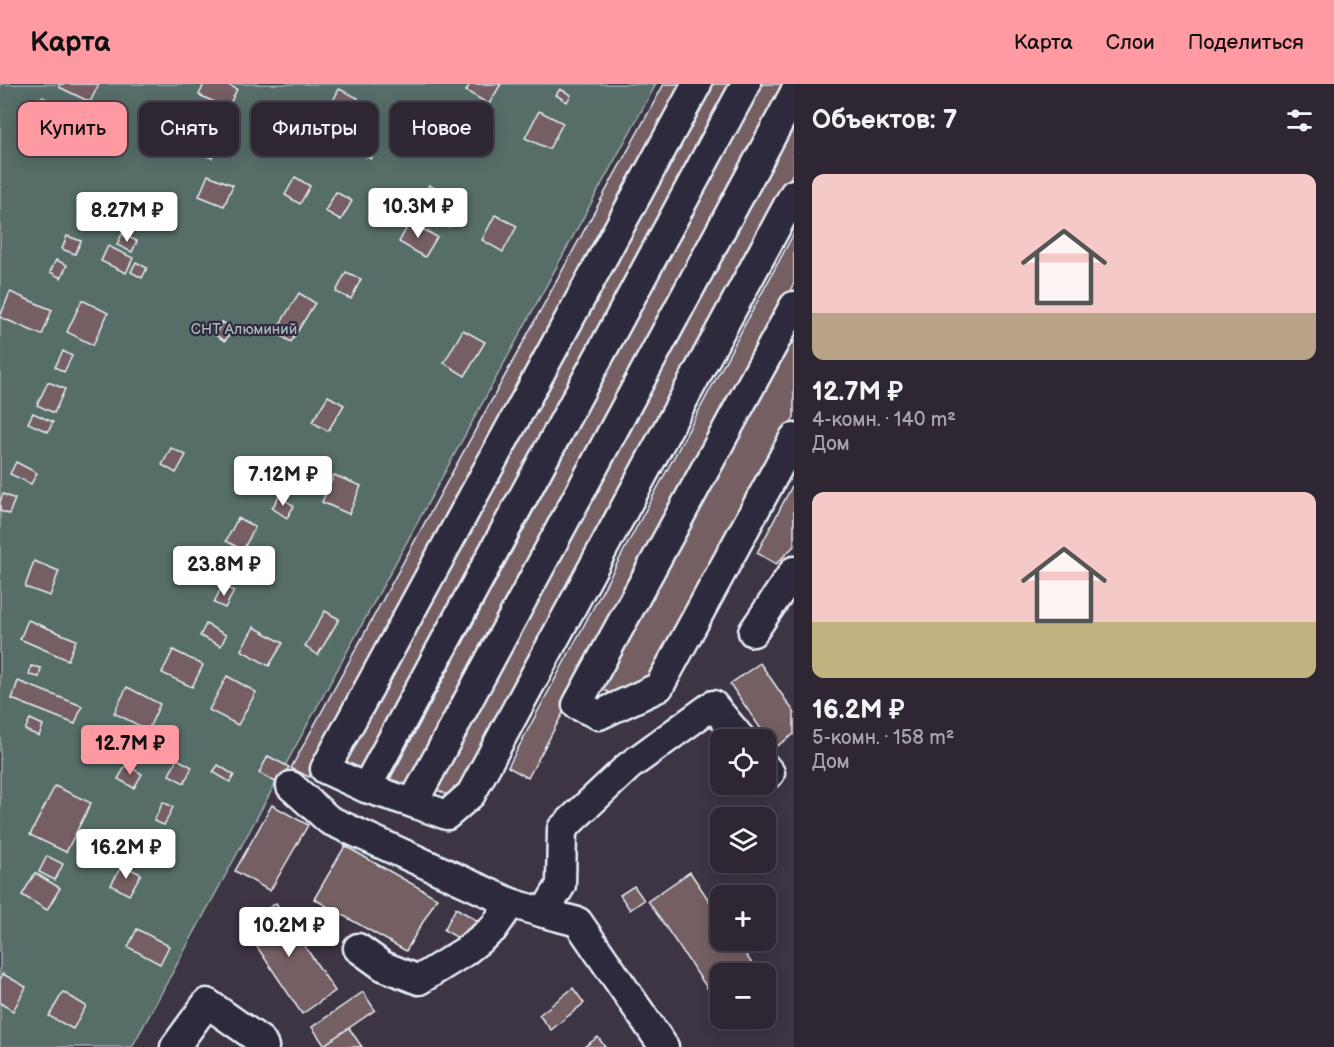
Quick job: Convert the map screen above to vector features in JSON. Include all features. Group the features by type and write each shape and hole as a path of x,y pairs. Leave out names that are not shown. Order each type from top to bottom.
{"street":[{"path":"697,84 325,769 366,788 447,815 471,794 794,194"},
{"path":"366,788 746,84"},
{"path":"413,803 794,93"},
{"path":"794,306 577,705 599,715 659,687 794,438"},
{"path":"753,632 794,571"},
{"path":"544,913 561,885 562,829 629,766 713,705 733,729"},
{"path":"291,786 328,820 512,903 578,922 654,1044"},
{"path":"358,948 383,966 419,980 464,952 493,929 512,903"},
{"path":"175,1047 207,1003 261,1041 264,1047"}],"green space":[{"name":"СНТ Алюминий","path":"0,84 656,84 132,1047 0,1047"}],"building":[{"path":"60,84 99,84 90,102 59,87"},
{"path":"204,84 226,84 237,89 231,102 215,102 199,95"},
{"path":"470,84 501,84 490,102 485,102 466,91"},
{"path":"664,84 686,84 309,777 291,768"},
{"path":"712,84 736,84 362,776 342,766"},
{"path":"762,84 790,84 409,794 388,783"},
{"path":"339,89 358,98 356,102 332,102"},
{"path":"560,89 571,95 567,102 556,95"},
{"path":"42,97 52,102 39,102"},
{"path":"539,111 563,123 549,149 525,138"},
{"path":"794,122 794,171 456,799 433,788"},
{"path":"208,175 233,185 224,206 199,196"},
{"path":"295,177 310,186 300,204 285,195"},
{"path":"429,185 462,204 449,227 416,208"},
{"path":"336,192 352,201 341,220 325,211"},
{"path":"495,215 517,226 503,252 482,240"},
{"path":"410,222 437,237 425,257 399,242"},
{"path":"794,233 794,283 528,778 508,767"},
{"path":"122,234 137,241 132,252 117,245"},
{"path":"67,236 81,241 75,254 62,249"},
{"path":"108,246 133,258 126,273 101,261"},
{"path":"56,260 67,265 61,278 50,272"},
{"path":"136,262 147,268 142,278 131,272"},
{"path":"346,272 361,279 351,299 336,292"},
{"path":"10,292 52,310 42,335 0,317"},
{"path":"299,293 315,303 291,342 275,332"},
{"path":"82,300 108,313 93,345 67,332"},
{"path":"222,322 233,328 225,341 215,335"},
{"path":"463,330 485,342 465,376 444,363"},
{"path":"794,331 794,417 654,677 626,700 601,689"},
{"path":"63,351 72,356 64,372 55,367"},
{"path":"48,382 65,389 54,413 37,405"},
{"path":"328,396 344,405 328,431 312,422"},
{"path":"33,413 53,422 48,432 28,423"},
{"path":"171,448 186,455 176,473 162,465"},
{"path":"16,462 37,473 31,484 10,474"},
{"path":"334,475 361,486 349,514 322,502"},
{"path":"794,482 794,546 776,564 757,553"},
{"path":"3,494 15,499 9,514 0,511"},
{"path":"279,496 294,506 287,518 272,508"},
{"path":"238,518 255,527 243,550 226,541"},
{"path":"34,561 59,571 50,596 25,587"},
{"path":"215,561 225,566 215,583 206,577"},
{"path":"222,586 234,591 225,608 214,603"},
{"path":"325,611 339,619 318,655 305,646"},
{"path":"28,620 76,640 68,660 20,639"},
{"path":"206,624 226,635 221,646 200,636"},
{"path":"254,627 283,643 269,666 241,650"},
{"path":"173,650 203,665 192,687 162,673"},
{"path":"760,663 794,712 794,734 776,747 776,729 761,729 730,684"},
{"path":"31,666 41,668 39,677 29,675"},
{"path":"227,676 256,692 238,725 209,710"},
{"path":"18,681 82,706 75,724 12,699"},
{"path":"127,687 160,704 148,730 114,713"},
{"path":"30,719 43,725 39,736 25,730"},
{"path":"268,756 289,767 279,784 259,773"},
{"path":"177,759 192,767 184,783 169,775"},
{"path":"126,765 142,774 134,788 118,779"},
{"path":"218,765 234,775 230,782 213,772"},
{"path":"55,786 91,803 66,852 30,835"},
{"path":"163,802 173,807 164,825 154,821"},
{"path":"272,805 308,825 270,891 235,871"},
{"path":"345,846 437,898 406,951 314,899"},
{"path":"47,856 63,864 55,880 39,872"},
{"path":"122,865 141,874 129,895 111,885"},
{"path":"690,872 710,902 710,951 743,951 752,963 710,963 710,992 648,901"},
{"path":"35,873 60,888 47,910 22,895"},
{"path":"634,886 644,900 630,910 620,895"},
{"path":"276,903 335,991 302,1014 243,926"},
{"path":"456,908 478,921 465,942 444,930"},
{"path":"137,929 169,946 160,964 128,947"},
{"path":"3,974 26,987 13,1011 0,1003 0,979"},
{"path":"573,988 584,1003 551,1030 539,1015"},
{"path":"63,992 86,1006 73,1029 49,1016"},
{"path":"363,992 375,1010 324,1045 312,1027"},
{"path":"349,1028 362,1047 325,1047 324,1045"},
{"path":"598,1037 605,1047 584,1047"}]}
